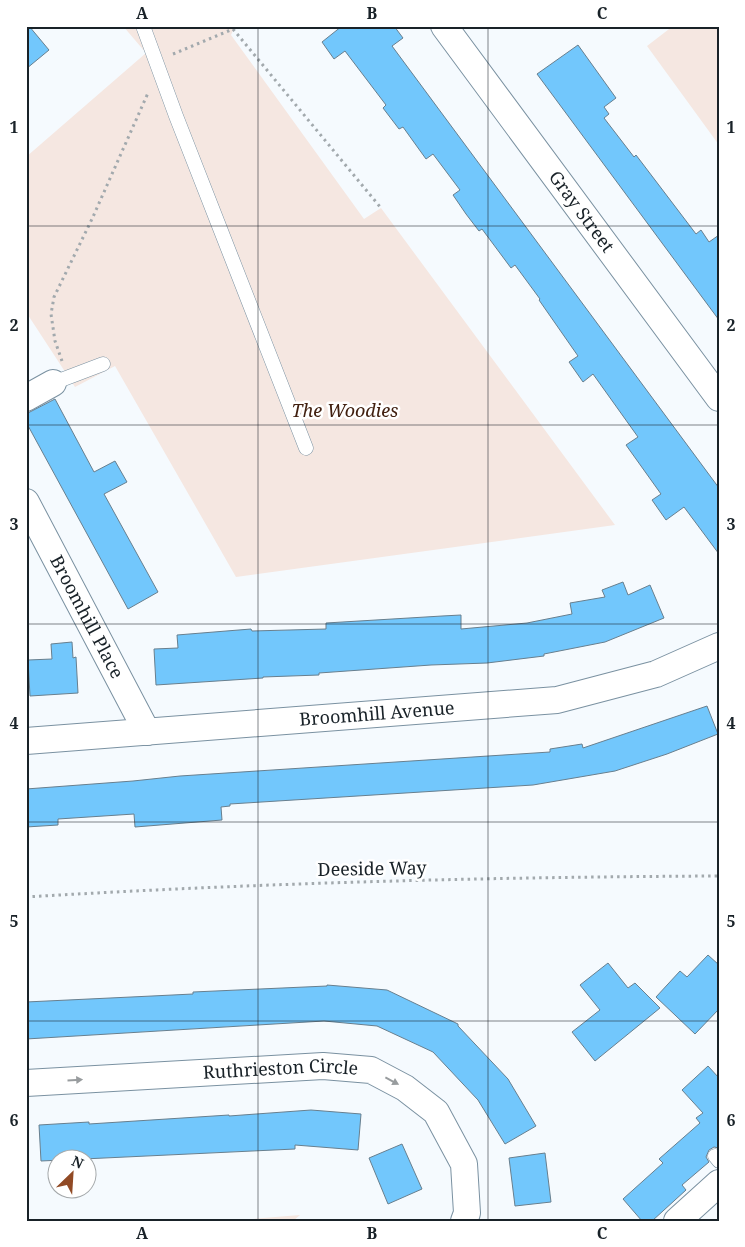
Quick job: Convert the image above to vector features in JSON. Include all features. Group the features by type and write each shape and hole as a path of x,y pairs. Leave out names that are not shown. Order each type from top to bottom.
{"street":[{"name":"Gray Street","path":"444,26 719,398"},
{"path":"26,398 54,383"},
{"name":"Broomhill Place","path":"26,502 147,732"},
{"name":"Broomhill Avenue","path":"26,741 557,700 656,674 719,646"},
{"name":"Ruthrieston Circle","path":"26,1083 323,1066 371,1070 405,1088 436,1112 464,1164 466,1213 464,1221"},
{"path":"677,1221 719,1183"}],"lane":[{"path":"143,26 306,448"},
{"path":"54,383 103,364"}],"path":[{"path":"54,383 55,368 63,360 56,341 51,314 54,298 92,219 147,95 156,62 232,29 381,208"},
{"name":"Deeside Way","path":"26,897 319,884 612,876 719,876"}],"green space":[{"name":"The Woodies","path":"123,26 235,26 231,35 364,219 381,208 615,525 236,577 115,366 75,387 26,312 26,157 146,53"},
{"path":"673,26 719,26 719,145 647,46"},
{"path":"300,1215 293,1221 228,1221"}],"building":[{"path":"26,26 29,26 49,50 26,69"},
{"path":"342,26 394,26 403,38 392,46 719,488 719,554 684,507 666,520 652,500 661,494 626,445 638,437 593,374 583,382 569,362 578,356 540,299 515,265 511,268 482,229 479,231 453,195 460,190 433,154 426,159 403,127 399,129 383,108 386,105 345,51 334,59 322,42"},
{"path":"578,45 616,98 604,107 609,114 604,118 634,157 636,155 696,234 701,230 709,242 719,235 719,320 537,74"},
{"path":"55,399 94,472 115,461 127,482 104,494 158,592 128,609 26,422 26,414"},
{"path":"623,582 628,595 650,585 664,618 605,642 544,654 544,656 487,663 431,665 319,673 319,675 156,685 154,649 178,648 177,635 251,629 252,631 326,629 326,623 461,615 461,629 527,623 572,614 570,603 605,597 602,590"},
{"path":"72,642 73,658 76,657 78,693 30,696 28,660 52,659 51,644"},
{"path":"707,706 718,734 667,754 615,771 533,785 230,804 230,806 221,807 222,820 135,827 134,814 58,819 58,825 26,827 26,789 180,776 550,752 550,749 582,744 583,748"},
{"path":"708,955 719,965 719,1009 695,1034 656,997 680,971 687,977"},
{"path":"608,963 628,988 635,983 660,1008 595,1061 572,1032 600,1010 580,985"},
{"path":"327,985 387,990 458,1024 508,1079 536,1126 505,1144 478,1100 433,1052 377,1026 324,1021 26,1039 26,1002"},
{"path":"708,1066 719,1078 719,1148 714,1147 709,1150 706,1157 709,1162 682,1185 686,1190 652,1221 642,1221 623,1199 663,1163 659,1159 700,1123 696,1118 703,1113 682,1090"},
{"path":"311,1110 361,1114 358,1150 295,1145 295,1149 98,1158 98,1150 48,1150 48,1161 41,1161 39,1125"},
{"path":"402,1144 422,1189 388,1204 369,1158"},
{"path":"545,1153 551,1202 515,1206 509,1158"}]}
